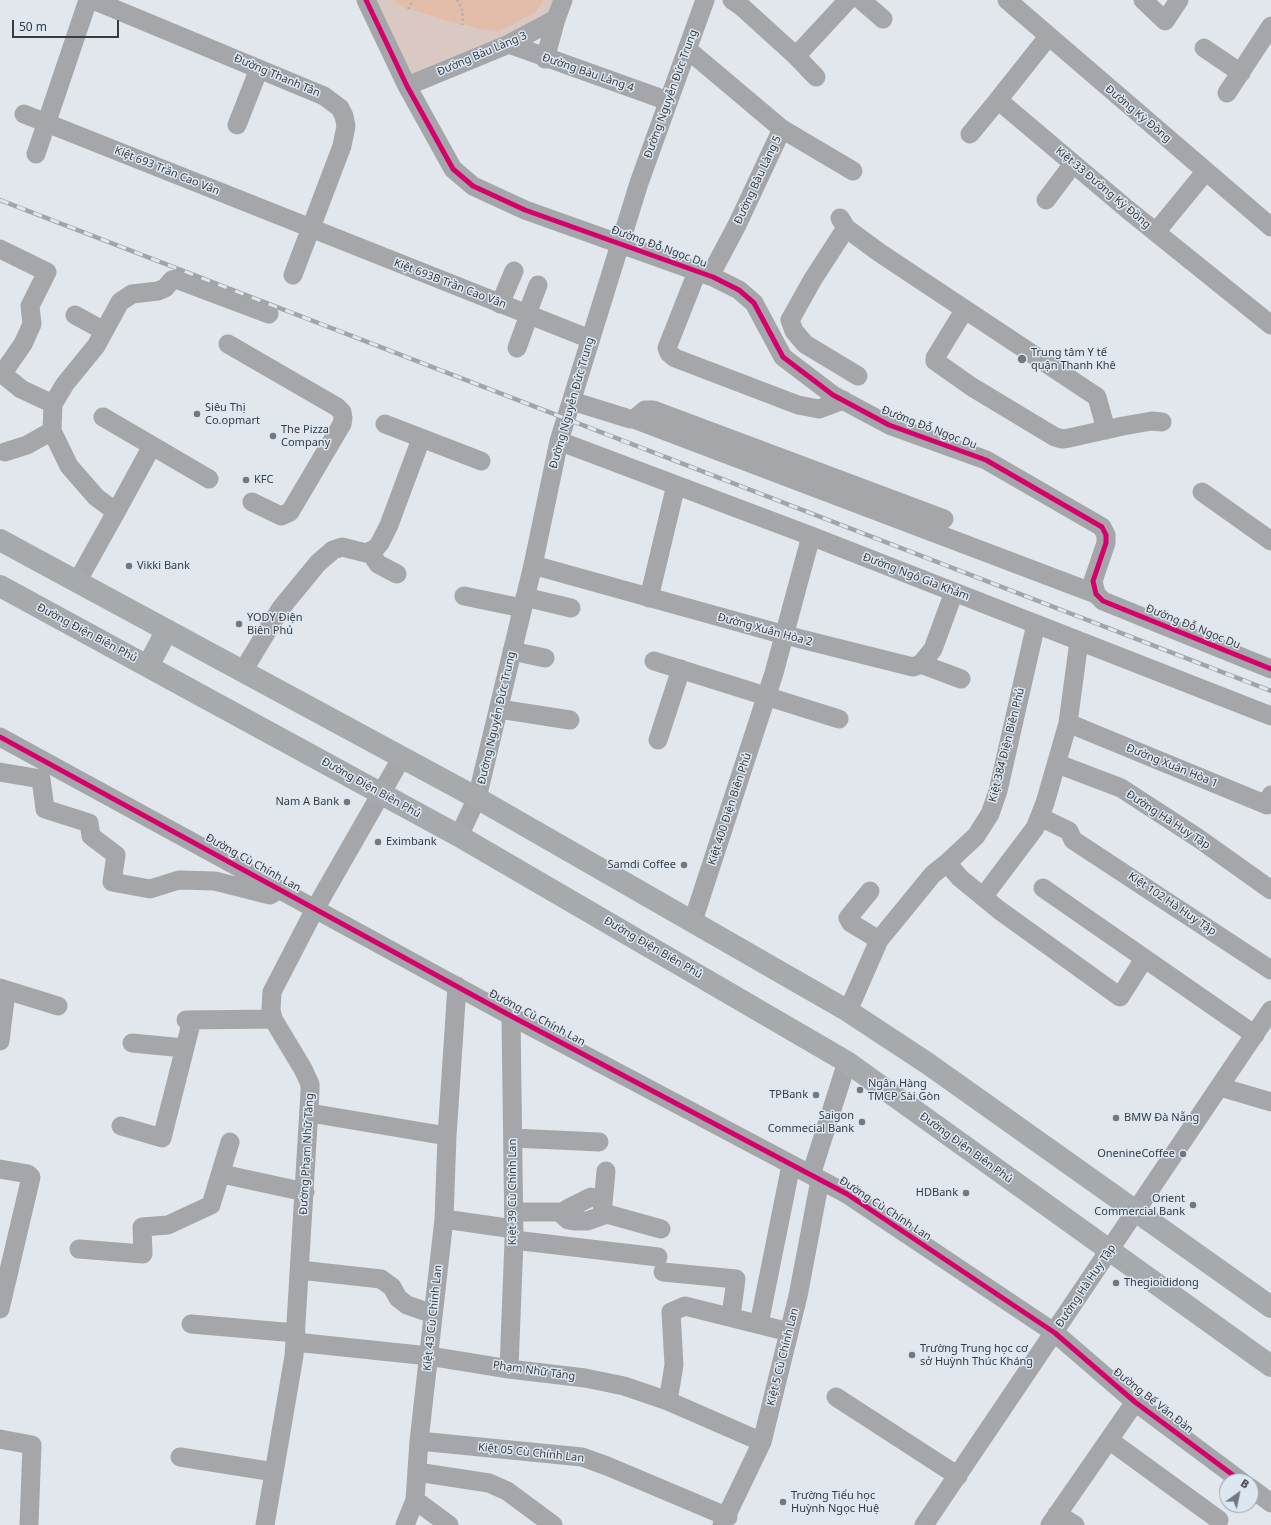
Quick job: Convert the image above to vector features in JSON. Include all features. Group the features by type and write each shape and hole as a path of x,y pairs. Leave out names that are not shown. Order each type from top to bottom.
{"main road":[{"path":"0,540 477,798 848,1010 927,1063 1271,1307"},
{"name":"Đường Điện Biên Phủ","path":"0,586 459,836 847,1062 1271,1366"},
{"path":"148,666 167,630"}],"street":[{"path":"36,154 88,0"},
{"name":"Đường Thanh Tân","path":"93,0 324,96 340,108 344,116 346,126 342,146 293,275"},
{"name":"Đường Đỗ Ngọc Du","path":"366,0 407,86 453,169 473,186 525,210 703,274 739,290 754,302 783,357 833,395 889,425 986,460 1102,527 1106,535 1106,543 1093,581 1096,594 1103,601 1271,669"},
{"path":"545,59 563,0"},
{"name":"Đường Nguyễn Đức Trung","path":"459,836 477,798 533,566 559,441 620,244 668,101 706,0"},
{"path":"732,0 742,6 792,52 816,77"},
{"path":"792,52 834,0"},
{"path":"792,52 848,0"},
{"path":"861,0 883,19"},
{"name":"Đường Kỳ Đồng","path":"1006,0 1271,227"},
{"path":"1143,0 1165,21 1179,0"},
{"name":"Đường Bàu Làng 3","path":"407,86 509,44 556,19"},
{"path":"1227,93 1271,26"},
{"path":"970,134 1048,37"},
{"name":"Đường Bàu Làng 4","path":"509,44 545,59 668,101"},
{"path":"1204,48 1241,73"},
{"name":"Đường Bàu Làng 5","path":"687,49 782,128 737,225 703,274"},
{"path":"237,125 259,69"},
{"name":"Kiệt 33 Đường Kỳ Đồng","path":"998,100 1073,164 1271,325"},
{"name":"Kiệt 693 Trần Cao Vân","path":"24,114 311,229"},
{"path":"782,128 853,171"},
{"path":"1046,200 1073,164"},
{"path":"1156,232 1206,172"},
{"path":"858,376 804,344 794,331 790,320 843,223 965,309 1097,397 1106,430"},
{"name":"Kiệt 693B Trần Cao Vân","path":"311,229 590,339"},
{"path":"0,249 47,272 30,306 32,324 29,331 23,344 1,373 21,389 54,404"},
{"path":"500,304 514,271"},
{"name":"Đường Đỗ Ngọc Du","path":"703,274 667,348 669,353 674,358 798,405 819,409 843,400"},
{"path":"116,512 96,497 69,466 52,431 54,404 65,384 96,346 117,306 126,297 132,294 158,291 165,288 172,280 176,279 269,314"},
{"path":"517,348 538,285"},
{"path":"965,309 935,358 938,365 972,387 1062,439 1152,421 1162,422"},
{"path":"75,314 104,331"},
{"path":"228,344 337,407 342,412 343,418 342,424 288,514 281,516 252,502"},
{"path":"572,401 625,418 634,419 1096,594"},
{"path":"634,419 645,410 653,410 944,519"},
{"path":"103,417 209,479"},
{"path":"385,424 481,461"},
{"path":"4,452 27,445 52,431"},
{"path":"243,671 278,614 318,564 333,550 342,547 361,552 370,552 380,543 390,525 421,439"},
{"name":"Đường Ngô Gia Khảm","path":"559,441 811,536 1271,716"},
{"path":"77,582 152,446"},
{"path":"649,598 676,485"},
{"path":"1202,492 1271,541"},
{"name":"Kiệt 400 Điện Biên Phủ","path":"694,921 785,636 811,536"},
{"path":"370,552 378,564 397,574"},
{"name":"Đường Xuân Hòa 2","path":"533,566 785,636 913,667 921,664"},
{"path":"954,592 933,649 921,664 961,679"},
{"path":"464,596 571,608"},
{"name":"Kiệt 384 Điện Biên Phủ","path":"848,1010 879,940 933,874 947,864 976,836 990,814 998,790 1036,624"},
{"path":"983,897 1035,828 1040,817 1058,764 1068,723 1079,641"},
{"path":"512,651 545,658"},
{"path":"654,661 839,719"},
{"path":"658,740 681,669"},
{"path":"499,709 570,720"},
{"name":"Đường Xuân Hòa 1","path":"1068,723 1267,804 1271,795"},
{"name":"Đường Cù Chính Lan","path":"0,737 512,1016 846,1194 1055,1332"},
{"name":"Đường Phạm Nhữ Tăng","path":"265,1525 294,1356 310,1113 310,1084 303,1069 273,1019 271,1010 272,992 316,908 402,757"},
{"name":"Đường Hà Huy Tập","path":"1058,764 1121,788 1198,838 1271,890"},
{"path":"0,772 41,779 45,809 89,823 90,836 116,855 112,882 150,889 179,880 215,881 270,895 279,889"},
{"name":"Kiệt 102 Hà Huy Tập","path":"1040,817 1069,831 1073,840 1271,970"},
{"path":"947,864 960,878 983,897 1120,997 1144,959"},
{"path":"1043,888 1255,1035"},
{"path":"870,891 848,918 851,923 879,940"},
{"name":"Kiệt 43 Cù Chính Lan","path":"405,1525 415,1500 419,1441 444,1219 447,1136 457,986"},
{"path":"0,1041 3,989 58,1006"},
{"name":"Đường Hà Huy Tập","path":"924,1525 1271,1010"},
{"name":"Kiệt 39 Cù Chính Lan","path":"509,1369 514,1227 512,1016"},
{"path":"121,1126 162,1138 184,1048 189,1020 273,1019"},
{"path":"132,1043 184,1048"},
{"path":"815,1178 847,1062"},
{"path":"1220,1086 1271,1102"},
{"path":"310,1113 447,1136"},
{"path":"513,1138 599,1142"},
{"path":"79,1250 143,1254 142,1226 168,1225 211,1205 222,1174 230,1142"},
{"path":"759,1324 791,1165"},
{"path":"0,1169 28,1174 31,1177 1,1300"},
{"path":"514,1227 559,1212 568,1220 574,1221 587,1221 598,1218 602,1214 606,1171"},
{"path":"222,1174 305,1192"},
{"name":"Kiệt 5 Cù Chính Lan","path":"725,1521 762,1442 798,1296 815,1178"},
{"path":"564,1216 566,1210 591,1197"},
{"path":"602,1214 620,1217 661,1229"},
{"path":"444,1219 514,1227 660,1264 736,1279 731,1316"},
{"path":"300,1270 381,1279 392,1287 398,1298 407,1305 433,1314"},
{"path":"668,1402 674,1365 671,1312 685,1306 731,1316 789,1332"},
{"name":"Phạm Nhữ Tăng","path":"191,1324 296,1337 509,1369 585,1378 624,1386 668,1402 762,1442"},
{"name":"Đường Bế Văn Đàn","path":"1055,1332 1135,1402 1230,1473"},
{"path":"836,1397 958,1476"},
{"path":"1075,1525 1053,1520 1135,1402"},
{"path":"0,1439 32,1445 29,1525"},
{"path":"1109,1440 1219,1520"},
{"name":"Kiệt 05 Cù Chính Lan","path":"419,1441 582,1457 607,1466 725,1521"},
{"path":"180,1457 274,1472"},
{"path":"417,1472 489,1483 507,1491 554,1525"},
{"path":"1259,1494 1271,1503"},
{"path":"415,1500 449,1525"}],"path":[{"path":"408,9 413,0"},
{"path":"456,0 462,9 462,25"}],"shaded area":[{"path":"372,0 561,0 548,18 412,74"},
{"path":"395,0 543,0 538,10 509,27 496,31 480,29 445,20 398,5"}],"railway":[{"path":"0,200 1271,691"}],"cycle path":[{"path":"366,0 407,86 453,169 473,186 525,210 713,277 739,290 754,303 783,357 833,395 889,425 986,460 1102,527 1106,535 1106,543 1093,581 1096,594 1103,601 1271,669"},
{"path":"0,737 511,1016 847,1194 1055,1333 1135,1402 1230,1473"}],"place":[{"name":"Trung tâm Y tế quận Thanh Khê","path":"1022,359"},
{"name":"Siêu Thị Co.opmart","path":"197,414"},
{"name":"The Pizza Company","path":"273,436"},
{"name":"KFC","path":"246,480"},
{"name":"Vikki Bank","path":"129,566"},
{"name":"YODY Điện Biên Phủ","path":"239,624"},
{"name":"Nam A Bank","path":"347,802"},
{"name":"Eximbank","path":"378,842"},
{"name":"Samdi Coffee","path":"684,865"},
{"name":"Ngân Hàng TMCP Sài Gòn","path":"860,1090"},
{"name":"TPBank","path":"816,1095"},
{"name":"BMW Đà Nẵng","path":"1116,1118"},
{"name":"Saigon Commecial Bank","path":"862,1122"},
{"name":"OnenineCoffee","path":"1183,1154"},
{"name":"HDBank","path":"966,1193"},
{"name":"Orient Commercial Bank","path":"1193,1205"},
{"name":"Thegioididong","path":"1116,1283"},
{"name":"Trường Trung học cơ sở Huỳnh Thúc Kháng","path":"912,1355"},
{"name":"Trường Tiểu học Huỳnh Ngọc Huệ","path":"783,1502"}]}
